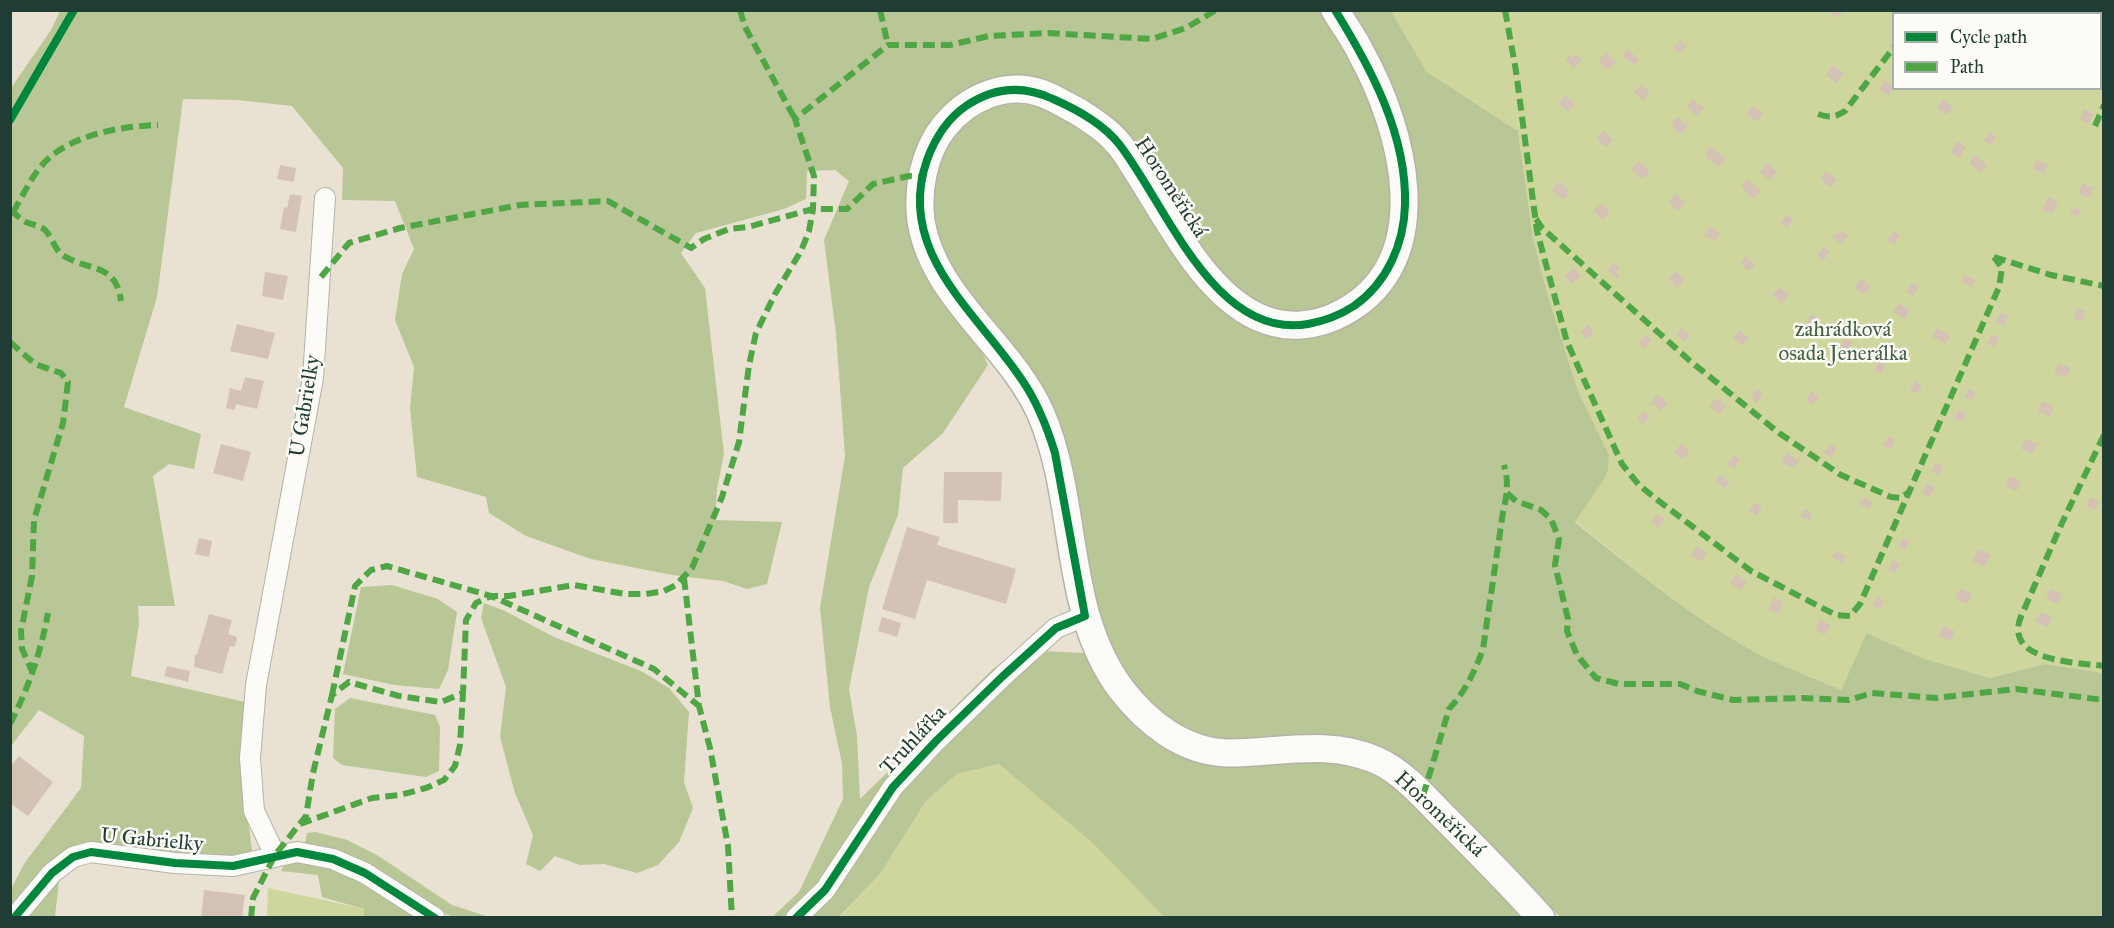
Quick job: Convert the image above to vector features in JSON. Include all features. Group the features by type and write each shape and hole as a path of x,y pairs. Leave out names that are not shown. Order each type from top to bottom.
{"main road":[{"name":"Horoměřická","path":"1335,10 1363,55 1382,97 1395,135 1402,171 1405,207 1402,232 1394,255 1374,290 1334,317 1316,323 1287,326 1273,323 1238,307 1206,276 1117,141 1090,119 1040,93 1020,88 999,91 977,99 958,111 941,129 930,150 921,177 922,226 930,251 950,288 1021,379 1036,402 1055,453 1085,616 1098,648 1119,687 1158,726 1181,742 1205,750 1228,753 1304,747 1346,751 1377,760 1400,774 1423,796 1542,918"}],"street":[{"name":"U Gabrielky","path":"14,918 52,873 74,857 91,852 175,863 233,866 252,863 275,855 254,811 250,758 256,685 313,378 325,198"},
{"name":"Truhlářka","path":"796,918 825,890 893,787 1003,676 1056,628 1085,616"},
{"path":"275,855 297,852 333,859 364,873 435,918"}],"green space":[{"path":"60,11 1320,11 1356,73 1375,117 1388,163 1391,206 1384,244 1366,276 1338,299 1315,309 1292,312 1275,310 1258,303 1236,287 1216,268 1127,134 1097,108 1050,81 1018,75 991,79 967,89 946,105 930,125 917,149 910,174 907,201 909,228 913,243 928,274 980,348 988,365 943,433 903,468 898,515 869,587 849,689 857,736 860,799 993,669 1021,650 1086,653 1105,688 1130,721 1159,744 1176,753 1193,760 1228,766 1301,761 1338,763 1361,768 1381,778 1399,791 1523,917 1164,917 1094,844 999,764 957,774 926,801 880,874 839,917 772,917 799,892 843,799 842,764 830,707 820,608 845,456 836,334 824,240 849,181 835,170 807,171 806,199 784,209 696,233 681,253 705,288 724,454 717,489 715,520 782,522 767,584 747,589 723,581 672,575 591,559 526,536 489,513 486,497 417,477 410,408 414,367 395,320 402,274 414,249 395,201 342,200 343,168 292,106 237,100 183,99 157,297 124,407 201,434 194,469 169,464 153,476 175,606 138,606 139,624 131,676 245,702 241,769 253,857 197,856 164,851 76,850 59,880 55,917 11,917 11,889 24,864 81,788 84,736 39,710 11,746 11,88 51,30"},
{"path":"1351,11 1391,11 1427,72 1518,131 1533,239 1548,296 1578,391 1609,455 1605,478 1575,522 1661,590 1729,637 1786,667 1841,690 1867,633 1922,658 1990,678 2045,664 2103,673 2103,917 1560,917 1434,788 1403,760 1391,753 1365,742 1336,736 1291,735 1230,739 1200,734 1188,730 1167,717 1140,691 1113,649 1099,615 1090,579 1072,467 1062,431 1048,397 1017,350 961,281 947,256 937,231 933,203 939,166 949,143 957,133 975,116 987,109 999,105 1021,104 1044,110 1078,127 1107,150 1186,272 1202,292 1224,312 1249,327 1282,337 1306,338 1342,328 1368,312 1392,288 1401,273 1413,240 1418,206 1416,172 1409,138 1398,104 1384,71"},
{"name":"zahrádková osada Jenerálka","path":"1391,11 2103,11 2103,673 2045,664 1990,678 1922,658 1868,634 1841,690 1786,667 1729,637 1661,590 1575,521 1605,478 1609,455 1578,391 1548,296 1533,239 1518,131 1427,72"},
{"path":"392,585 438,599 457,612 448,670 439,689 394,685 343,674 361,587"},
{"path":"484,603 505,611 554,637 641,671 669,688 689,712 684,782 693,808 679,842 658,865 637,873 604,864 580,865 555,856 540,871 526,864 533,835 515,793 500,737 506,687 481,618"},
{"path":"350,698 435,715 440,727 439,771 426,777 342,765 333,758 335,709"},
{"path":"999,764 1095,844 1164,917 839,918 880,874 926,801 957,774"},
{"path":"315,832 347,840 377,855 452,905 489,917 452,917 425,901 304,847 307,833"},
{"path":"288,858 336,867 425,917 364,917 364,909 322,897 318,875 281,871"},
{"path":"268,888 365,909 364,917 267,918"}],"building":[{"path":"1834,10 1845,10 1838,18 1832,14"},
{"path":"1680,40 1687,46 1679,54 1673,48"},
{"path":"1627,49 1639,59 1634,65 1622,55"},
{"path":"1606,52 1616,62 1608,70 1598,61"},
{"path":"1577,54 1582,60 1573,69 1565,59 1569,55 1572,58"},
{"path":"1832,65 1844,74 1837,83 1826,75"},
{"path":"1885,80 1892,85 1888,96 1879,89"},
{"path":"1641,84 1650,93 1643,101 1634,92"},
{"path":"1565,95 1575,104 1568,112 1558,103"},
{"path":"1693,99 1704,108 1697,116 1686,107"},
{"path":"1943,99 1953,106 1947,115 1937,108"},
{"path":"1753,106 1763,114 1756,122 1746,114"},
{"path":"2084,109 2094,114 2089,124 2079,120"},
{"path":"1678,117 1688,126 1681,134 1670,125"},
{"path":"1603,130 1613,139 1606,147 1596,139"},
{"path":"1990,132 1996,137 1991,145 1984,141"},
{"path":"1957,141 1966,147 1959,158 1950,152"},
{"path":"1711,146 1725,159 1718,167 1707,158 1705,153"},
{"path":"1975,155 1987,165 1982,173 1969,164"},
{"path":"2037,160 2048,165 2044,174 2033,169"},
{"path":"1639,161 1650,171 1643,179 1631,169"},
{"path":"1767,163 1777,172 1770,181 1760,172"},
{"path":"280,165 296,168 294,182 277,179"},
{"path":"1826,171 1837,179 1830,187 1820,179"},
{"path":"1748,179 1761,191 1753,199 1741,186"},
{"path":"1560,181 1571,192 1563,200 1552,190"},
{"path":"2082,183 2094,188 2090,198 2078,194"},
{"path":"290,194 302,196 296,232 280,229 284,207 287,208"},
{"path":"1675,194 1685,202 1678,211 1668,202"},
{"path":"2048,197 2058,201 2053,214 2042,210"},
{"path":"1601,203 1610,212 1603,220 1593,211"},
{"path":"2073,207 2081,210 2078,217 2070,214"},
{"path":"1787,214 1793,220 1787,228 1780,223"},
{"path":"1711,226 1720,234 1713,242 1704,235"},
{"path":"1841,230 1848,235 1841,244 1832,237"},
{"path":"1894,231 1900,236 1894,245 1887,240"},
{"path":"1824,247 1830,252 1823,261 1817,255"},
{"path":"1745,256 1755,265 1749,271 1740,263"},
{"path":"1614,262 1620,267 1616,272 1620,275 1617,279 1607,270"},
{"path":"1573,268 1581,275 1572,284 1564,277"},
{"path":"1675,271 1685,279 1678,288 1668,279"},
{"path":"265,272 288,276 283,300 262,296"},
{"path":"1965,274 1975,280 1972,287 1961,282"},
{"path":"1861,278 1871,286 1864,294 1854,287"},
{"path":"1912,282 1919,287 1913,296 1906,292"},
{"path":"1780,287 1789,295 1782,304 1772,295"},
{"path":"1899,303 1910,310 1905,319 1893,312"},
{"path":"2076,309 2085,310 2083,321 2075,320"},
{"path":"2001,312 2009,315 2004,325 1996,322"},
{"path":"1812,314 1819,319 1813,327 1806,322"},
{"path":"237,324 275,333 268,359 230,351"},
{"path":"1587,325 1594,331 1587,339 1580,333"},
{"path":"1682,328 1690,335 1684,342 1676,334"},
{"path":"1937,328 1950,335 1946,344 1932,337"},
{"path":"1740,330 1749,338 1742,346 1733,338"},
{"path":"1992,334 1999,337 1995,347 1987,344"},
{"path":"1646,335 1652,341 1644,349 1638,343"},
{"path":"1846,338 1853,343 1847,351 1840,347"},
{"path":"1879,361 1886,365 1881,374 1874,370"},
{"path":"2059,363 2071,368 2066,378 2054,373"},
{"path":"245,377 264,381 257,409 236,404 235,410 226,408 230,388 241,391"},
{"path":"1915,381 1922,385 1917,394 1910,390"},
{"path":"1757,389 1763,394 1757,403 1751,397"},
{"path":"1968,389 1976,393 1972,400 1964,397"},
{"path":"1812,391 1819,397 1813,405 1806,400"},
{"path":"1657,394 1668,403 1661,411 1651,403"},
{"path":"1717,398 1726,406 1719,414 1709,406"},
{"path":"2042,401 2054,406 2050,417 2038,411"},
{"path":"1959,409 1966,413 1962,422 1954,419"},
{"path":"1643,411 1650,416 1643,425 1637,419"},
{"path":"1888,436 1895,439 1891,449 1883,446"},
{"path":"2026,439 2038,444 2033,454 2021,449"},
{"path":"1681,443 1690,451 1683,459 1674,452"},
{"path":"221,444 251,452 243,481 213,473"},
{"path":"1830,444 1837,448 1831,458 1824,453"},
{"path":"1787,453 1799,461 1792,468 1781,462"},
{"path":"1734,455 1740,460 1734,469 1727,464"},
{"path":"1936,462 1943,465 1939,475 1931,472"},
{"path":"944,472 1002,472 1001,501 958,500 958,523 943,523"},
{"path":"1720,475 1730,482 1725,489 1715,481"},
{"path":"2009,476 2021,481 2017,491 2005,486"},
{"path":"1927,483 1935,487 1930,497 1922,493"},
{"path":"1863,497 1872,502 1869,509 1859,504"},
{"path":"2090,497 2100,501 2095,510 2086,506"},
{"path":"1755,502 1762,507 1756,516 1749,511"},
{"path":"1805,509 1812,513 1809,520 1801,517"},
{"path":"1657,514 1664,519 1658,528 1651,523"},
{"path":"907,527 940,537 937,545 1016,569 1006,604 927,580 915,619 882,609"},
{"path":"1903,537 1910,541 1905,551 1898,547"},
{"path":"199,538 212,541 209,557 195,554"},
{"path":"1697,546 1707,553 1700,562 1690,555"},
{"path":"1978,549 1991,555 1985,567 1972,561"},
{"path":"1836,550 1846,556 1843,563 1832,557"},
{"path":"1893,560 1900,564 1895,573 1888,570"},
{"path":"1736,574 1747,582 1740,590 1730,583"},
{"path":"1960,588 1972,594 1967,604 1955,598"},
{"path":"2050,589 2062,594 2058,604 2046,599"},
{"path":"1877,596 1884,600 1880,609 1872,606"},
{"path":"1774,597 1784,602 1778,614 1768,609"},
{"path":"2040,612 2052,617 2047,627 2035,621"},
{"path":"209,614 232,620 228,634 237,637 235,647 230,646 222,674 194,667 195,654 197,655"},
{"path":"882,617 901,623 897,637 878,631"},
{"path":"1820,620 1831,625 1825,635 1815,630"},
{"path":"1943,626 1955,631 1950,641 1939,636"},
{"path":"167,666 190,671 188,682 164,676"},
{"path":"19,756 53,782 28,816 10,803 10,767"},
{"path":"204,890 245,895 242,918 201,918"}],"marked path":[{"path":"740,10 745,27 795,119"},
{"path":"880,10 888,45"},
{"path":"251,918 253,898 275,855 306,816 313,773 332,695 349,682 399,696 441,702 463,693 466,620 476,603 491,596 509,596 574,585 625,594 646,594 664,591 676,585 692,568 722,497 739,442 749,365 756,333 775,294 801,251 809,231 813,209 814,176 795,119 888,45 950,45 989,36 1048,33 1152,39 1186,28 1216,10"},
{"path":"1505,10 1516,71 1537,231 1567,342 1622,464 1639,485 1751,571 1836,615 1850,616 1860,604 1999,287 2002,268 1994,257"},
{"path":"1818,114 1832,116 1845,111 1892,50"},
{"path":"2095,126 2104,105"},
{"path":"13,212 38,170 60,150 100,133 130,127 158,125"},
{"path":"321,277 349,243 400,228 520,205 608,201 691,248 704,239 729,229 748,227 813,209 847,209 873,184 909,176 921,177"},
{"path":"10,213 13,212 24,221 45,230 58,251 64,256 108,274 114,280 121,301"},
{"path":"1536,219 1542,228 1689,360 1779,433 1841,475 1891,497 1901,498 1909,492"},
{"path":"1994,257 2051,275 2104,286"},
{"path":"10,342 35,364 61,373 68,382 63,423 34,520 32,576 21,631 22,649 32,671"},
{"path":"2104,435 2020,619 2018,633 2023,644 2033,652 2046,657 2104,666"},
{"path":"1423,796 1449,709 1469,681 1483,649 1506,495 1507,477 1504,465"},
{"path":"1507,493 1516,501 1541,510 1551,519 1559,539 1555,565 1568,619 1567,631 1577,655 1596,678 1619,684 1680,684 1733,700 1803,698 1849,700 1872,693 1936,698 2016,689 2104,700"},
{"path":"332,695 355,586 371,570 387,566 491,596 654,669 699,706"},
{"path":"684,578 699,706 710,748 728,846 732,918"},
{"path":"10,724 33,670 48,613"},
{"path":"300,824 372,798 400,795 444,780 455,766 460,745 463,693"}],"cycle path":[{"path":"10,120 74,10"},
{"path":"796,918 825,890 893,787 937,740 1056,628 1085,616 1055,453 1042,415 1022,380 946,279 931,252 922,224 920,193 927,160 938,137 953,117 966,106 987,95 1020,90 1062,103 1097,124 1119,144 1175,232 1219,290 1245,311 1275,323 1308,324 1326,319 1354,306 1376,286 1392,262 1401,234 1405,205 1400,153 1393,128 1373,79 1335,10"},
{"path":"14,918 52,873 73,857 91,852 175,863 233,866 297,852 333,859 365,873 435,918"}]}
